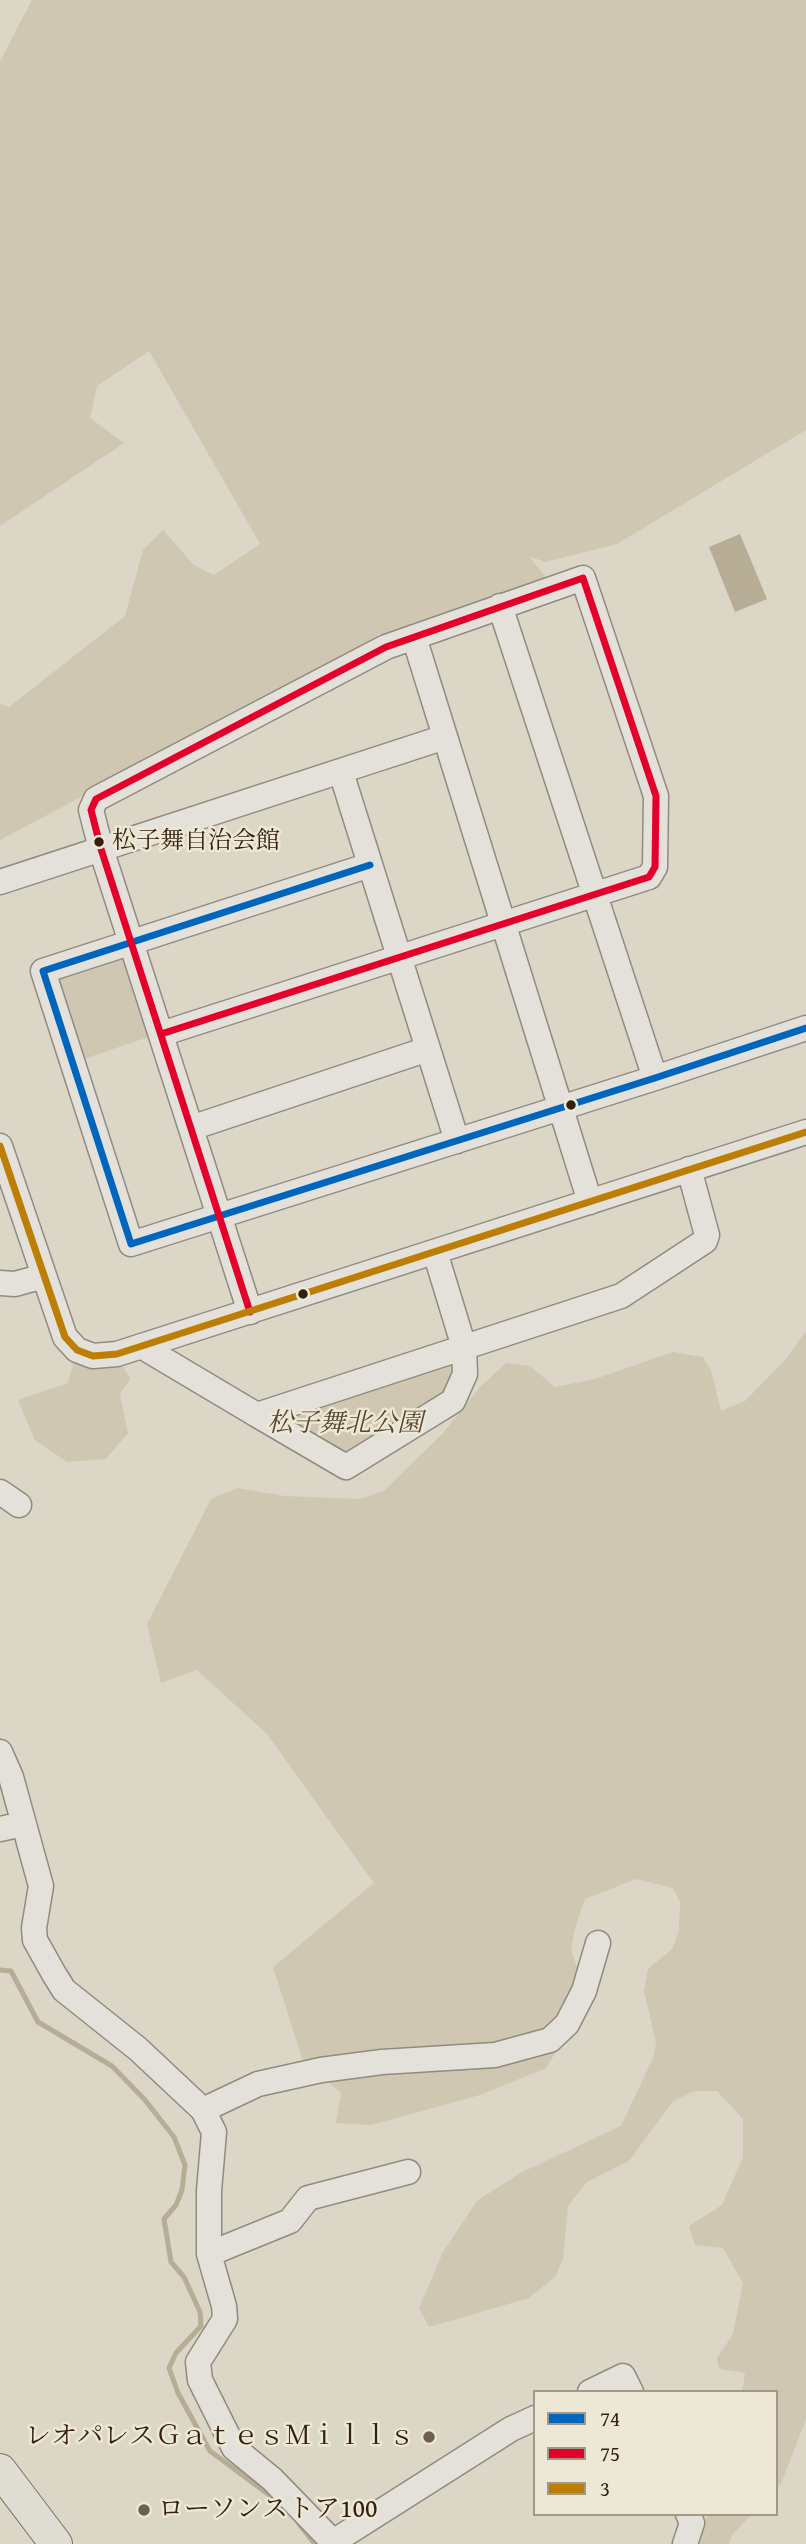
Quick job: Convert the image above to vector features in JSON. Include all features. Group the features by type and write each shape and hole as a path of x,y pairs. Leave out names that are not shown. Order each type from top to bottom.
{"main road":[{"path":"0,2470 56,2544"}],"street":[{"path":"161,1034 649,877 655,867 656,796 583,578 386,647 96,799 91,810 101,849 250,1312"},
{"path":"500,606 655,1078"},
{"path":"414,637 590,1202"},
{"path":"0,882 445,737"},
{"path":"341,772 457,1141"},
{"path":"370,865 43,971 131,1244 806,1028"},
{"path":"191,1128 428,1049"},
{"path":"2,1156 65,1337 76,1350 93,1356 117,1354 806,1132"},
{"path":"257,1415 621,1296 705,1241 707,1235 689,1169"},
{"path":"141,1346 346,1467 453,1401 465,1374 464,1347 435,1252"},
{"path":"0,1283 15,1284 44,1276"},
{"path":"0,1752 11,1777 11,1826 41,1886 34,1928 35,1940 64,1990 138,2049 203,2110 214,2132 209,2191 209,2254 224,2306 225,2319 198,2362 200,2380 234,2448 272,2479 333,2543 511,2429 533,2419"},
{"path":"203,2110 258,2084 321,2070 382,2062 495,2055 550,2040 567,2024 584,1992 598,1943"},
{"path":"209,2254 290,2221 308,2198 408,2172"},
{"path":"594,2390 623,2376 630,2390"},
{"path":"685,2544 692,2523 689,2516"}],"green space":[{"path":"32,0 806,0 806,430 617,544 545,562 529,556 554,588 386,647 380,633 354,652 0,840 0,704 9,707 125,616 143,550 163,530 194,565 214,575 260,544 149,351 97,386 90,418 124,443 0,526 0,61"},
{"path":"131,941 160,1033 72,1063 43,971"},
{"path":"806,1331 806,2419 778,2487 778,2390 742,2390 745,2373 719,2369 717,2358 733,2334 743,2283 723,2248 695,2245 689,2226 722,2205 743,2157 743,2119 717,2091 695,2091 673,2101 629,2161 587,2182 568,2206 563,2259 555,2277 529,2298 429,2327 419,2308 443,2252 477,2201 520,2173 621,2126 654,2056 656,2042 644,1992 648,1969 672,1949 679,1932 680,1902 673,1888 636,1879 585,1899 571,1950 580,1975 583,2009 546,2068 480,2095 371,2125 336,2123 341,2093 303,2061 273,1967 374,1883 267,1734 197,1670 161,1683 147,1624 211,1499 237,1488 285,1496 360,1499 385,1490 444,1432 479,1388 506,1363 530,1366 555,1387 595,1379 673,1352 703,1357 711,1370 721,1411 745,1401 786,1359"},
{"name":"松子舞北公園","path":"464,1347 453,1401 346,1467 257,1415"},
{"path":"77,1350 117,1354 130,1379 120,1394 128,1433 106,1459 67,1462 35,1440 18,1400 68,1383"},
{"path":"708,2516 750,2516 732,2535 729,2544 694,2544 701,2525"}],"shaded area":[{"path":"740,534 767,599 735,612 709,547"}],"waterway":[{"path":"0,1970 11,1971 38,2022 112,2066 145,2100 174,2137 185,2165 182,2190 176,2205 164,2219 171,2262 184,2277 200,2312 201,2326 176,2353 169,2368 178,2393 210,2451 276,2500"},
{"path":"299,2524 315,2544"}],"transit line":[{"name":"75","path":"161,1034 649,877 655,867 656,796 583,578 386,647 96,799 91,810 101,849 250,1312"},
{"name":"74","path":"370,865 43,971 131,1244 806,1028"},
{"name":"3","path":"0,1146 65,1337 77,1350 93,1356 117,1354 806,1132"}],"place":[{"name":"松子舞自治会館","path":"99,842"},
{"name":"レオパレスＧａｔｅｓＭｉｌｌｓ","path":"429,2437"},
{"name":"ローソンストア100","path":"144,2510"}]}
